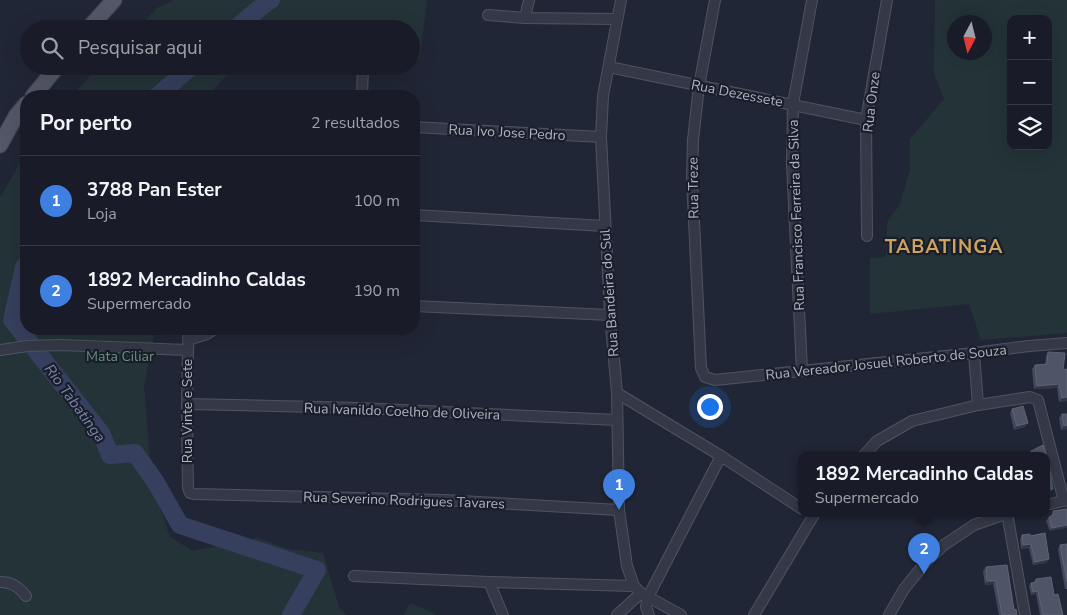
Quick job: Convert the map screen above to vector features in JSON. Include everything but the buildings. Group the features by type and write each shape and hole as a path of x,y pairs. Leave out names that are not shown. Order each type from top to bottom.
{"main road":[{"path":"96,20 114,0"},
{"path":"38,90 50,75"},
{"path":"0,144 20,111"}],"street":[{"path":"525,18 529,0"},
{"name":"Rua Bandeira do Sul","path":"621,0 603,96 601,137 605,226 616,394 619,510 627,566 641,592 649,615"},
{"name":"Rua Treze","path":"706,377 701,368 692,178 693,140 699,86 715,0"},
{"name":"Rua Francisco Ferreira da Silva","path":"802,371 792,162 793,104 812,0"},
{"name":"Rua Onze","path":"867,236 866,120 887,0"},
{"path":"488,15 525,18 617,19"},
{"name":"Rua Dezessete","path":"608,67 866,120"},
{"path":"362,90 363,75"},
{"name":"Rua Ivo Jose Pedro","path":"420,127 601,137"},
{"path":"420,215 605,226"},
{"path":"420,306 610,315"},
{"name":"Rua Vinte e Sete","path":"189,335 187,404 188,488 190,493"},
{"path":"1,349 60,345 188,345 205,335"},
{"name":"Rua Vereador Josuel Roberto de Souza","path":"706,377 715,380 1029,346 1067,344"},
{"path":"974,353 978,405"},
{"path":"616,394 660,418 798,506"},
{"path":"867,452 877,441 893,430 912,421 978,405 1030,397 1038,400 1066,500 1050,503"},
{"name":"Rua Ivanildo Coelho de Oliveira","path":"187,404 359,408 616,420"},
{"path":"617,615 641,592 721,456"},
{"name":"Rua Severino Rodrigues Tavares","path":"190,493 443,500 619,510"},
{"path":"754,615 809,517"},
{"path":"889,615 904,588 924,562 944,545 974,525 997,517"},
{"path":"1009,517 1026,615"},
{"path":"354,576 489,582 641,592 681,615"},
{"path":"0,582 16,585 26,596"},
{"path":"489,582 503,615"}],"green space":[{"path":"174,0 427,0 420,58 420,20 146,20 157,8"},
{"path":"935,0 1067,0 1067,333 981,340 969,304 870,314 870,258 886,257 887,223 900,204 910,170 910,139 944,99 934,74"},
{"path":"91,75 230,75 226,76 213,90 77,90"},
{"name":"Mata Ciliar","path":"20,163 20,335 154,335 144,386 152,485 170,537 193,551 258,538 288,549 323,553 339,607 346,615 0,615 0,198"},
{"path":"410,603 434,613 435,615 404,615"}],"waterway":[{"name":"Rio Tabatinga","path":"246,20 271,0"},
{"name":"Rio Tabatinga","path":"164,90 182,75"},
{"name":"Rio Tabatinga","path":"20,285 12,320 20,330"},
{"name":"Rio Tabatinga","path":"24,335 101,433 110,455 135,453 155,481 180,525 317,570 291,615"}],"place":[{"name":"3788 Pan Ester","path":"619,510"},
{"name":"1892 Mercadinho Caldas","path":"924,574"}],"district":[{"name":"TABATINGA","path":"944,246"}]}
